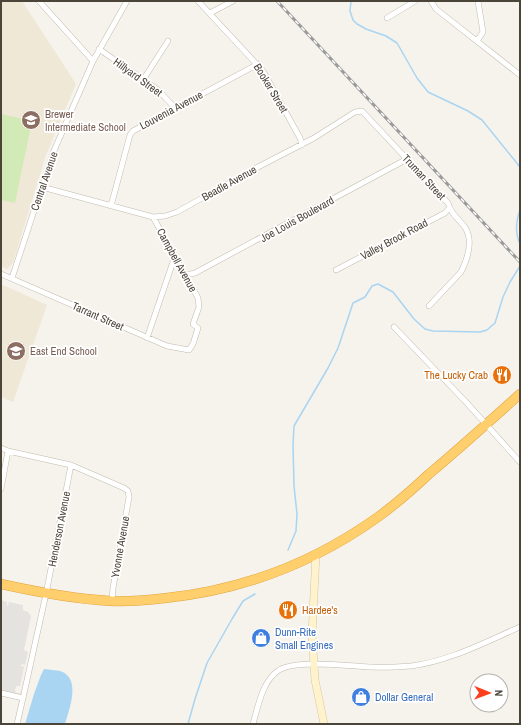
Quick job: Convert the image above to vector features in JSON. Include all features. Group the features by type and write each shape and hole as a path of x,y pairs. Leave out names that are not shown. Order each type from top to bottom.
{"highway":[{"path":"1,584 46,594 112,601 188,596 266,576 316,554 360,530 380,516 520,394"}],"main road":[{"path":"316,554 312,619 315,680 324,724"}],"street":[{"path":"39,1 93,61"},
{"name":"Central Avenue","path":"12,278 53,153 93,61 127,1"},
{"name":"Booker Street","path":"198,1 258,64 268,79 300,138 302,145"},
{"path":"210,13 233,1"},
{"path":"387,18 415,1"},
{"path":"431,1 436,9 520,76"},
{"path":"477,41 483,32 478,1"},
{"path":"143,80 168,41"},
{"name":"Hillyard Street","path":"99,49 160,92 175,108"},
{"name":"Louvenia Avenue","path":"111,206 130,135 133,131 258,64"},
{"name":"Truman Street","path":"302,145 355,112 360,111 364,113 448,203 449,208 466,228 470,240 469,246 461,272 429,306"},
{"name":"Beadle Avenue","path":"153,217 165,216 177,212 258,167 302,145"},
{"name":"Joe Louis Boulevard","path":"186,275 195,274 407,159"},
{"name":"Campbell Avenue","path":"42,187 153,217 199,301 199,307 193,324 198,328 193,344"},
{"name":"Valley Brook Road","path":"336,270 445,213 449,208"},
{"path":"147,338 175,256"},
{"name":"Tarrant Street","path":"1,274 167,346 189,350 193,344"},
{"path":"394,327 466,402 520,462"},
{"path":"1,448 8,451 70,465"},
{"path":"1,489 8,451"},
{"name":"Yvonne Avenue","path":"70,465 124,488 128,492 129,497 112,601"},
{"name":"Henderson Avenue","path":"17,724 46,594 70,465"},
{"path":"253,724 270,679 276,672 287,666 315,664 389,668 423,664 446,658 520,627"},
{"path":"1,693 23,698"}],"shaded area":[{"name":"Brewer Intermediate School","path":"1,1 22,1 76,84 46,155 13,263 7,269 1,266"},
{"name":"East End School","path":"1,284 47,305 13,402 1,397"},
{"path":"1,600 7,602 7,606 9,602 23,605 23,610 28,612 31,616 24,650 28,652 25,665 21,664 21,666 24,667 20,686 16,686 15,690 16,693 19,694 21,692 20,700 1,696"}],"green space":[{"path":"1,114 32,121 15,203 1,200"}],"water":[{"path":"44,669 60,671 67,675 71,680 71,703 65,724 25,724 34,694"}],"waterway":[{"path":"351,1 350,11 353,20 357,24 386,36 397,43 417,78 428,92 468,111 482,120 520,167"},
{"path":"520,210 517,227 517,236 520,244"},
{"path":"288,550 296,531 297,514 294,486 294,426 338,348 353,303 365,297 372,286 378,284 393,292 414,319 425,329 433,331 480,332 487,330 495,323 503,297 520,266"},
{"path":"188,724 207,663 243,601 255,594"}],"railway":[{"path":"277,1 520,262"}],"place":[{"name":"Brewer Intermediate School","path":"31,120"},
{"name":"East End School","path":"16,351"},
{"name":"The Lucky Crab","path":"502,375"},
{"name":"Hardee's","path":"288,610"},
{"name":"Dunn-Rite Small Engines","path":"261,638"},
{"name":"Dollar General","path":"361,697"}]}
